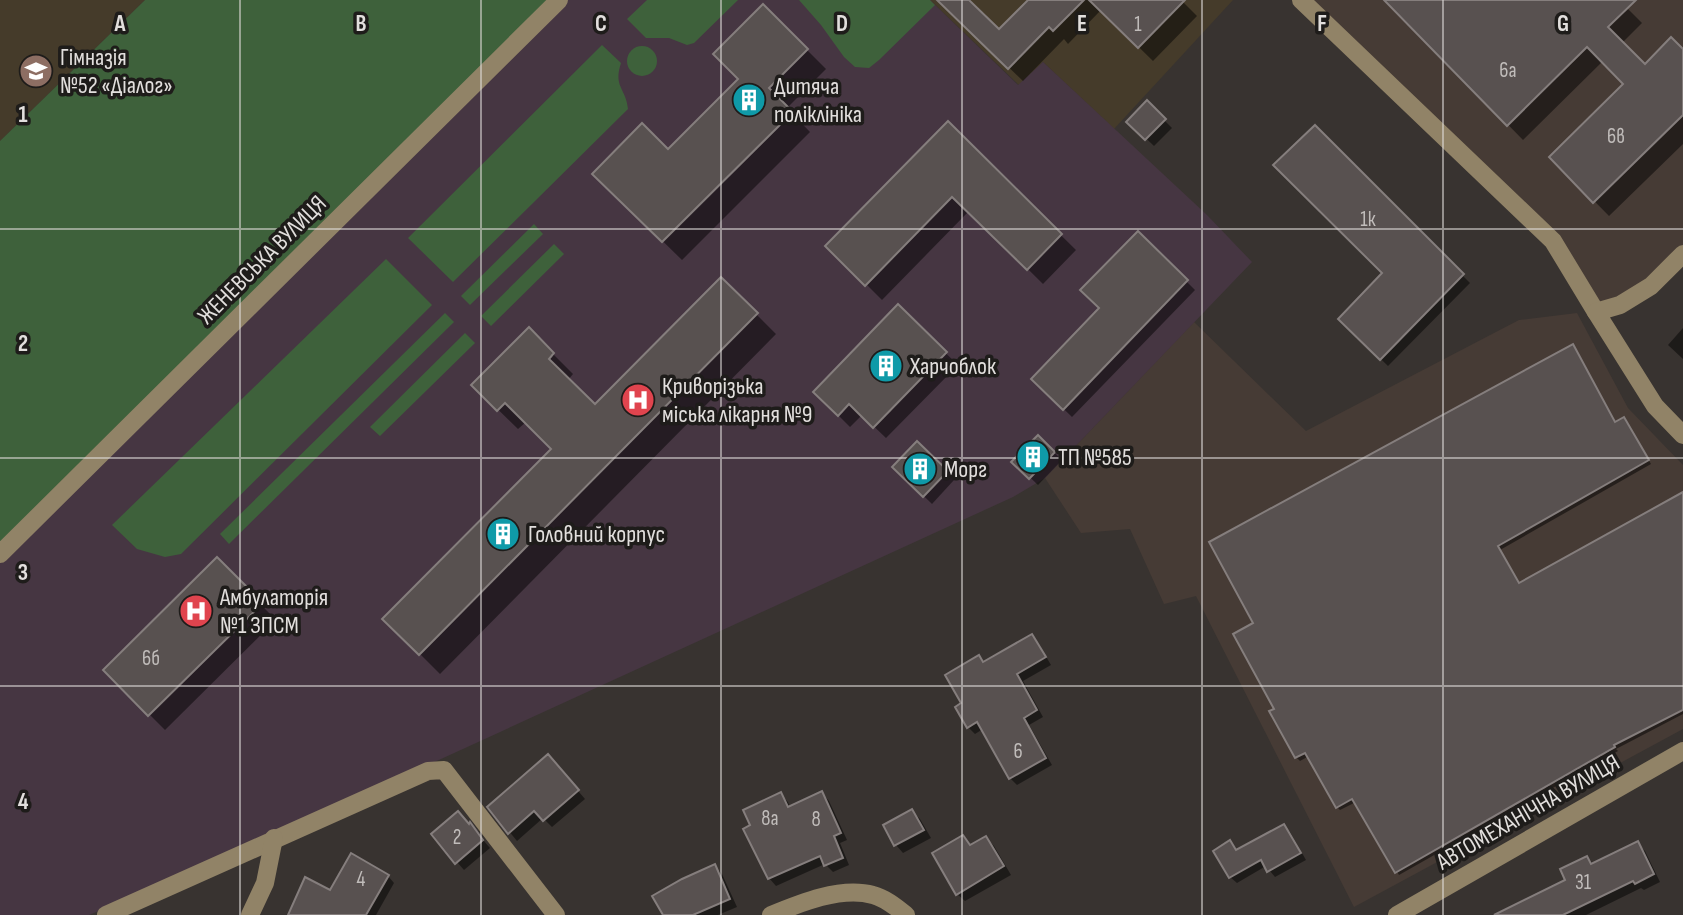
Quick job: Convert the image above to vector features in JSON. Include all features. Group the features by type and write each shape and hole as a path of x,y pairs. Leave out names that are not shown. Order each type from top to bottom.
{"street":[{"name":"ЖЕНЕВСЬКА ВУЛИЦЯ","path":"0,554 559,0"},
{"path":"1301,0 1553,241 1655,406 1683,435"},
{"path":"1596,312 1620,305 1651,286 1683,254"},
{"name":"АВТОМЕХАНІЧНА ВУЛИЦЯ","path":"1396,915 1683,751"},
{"path":"106,915 428,771 444,770 556,915"},
{"path":"250,915 265,883 274,838"},
{"path":"771,915 804,902 850,892 874,895 906,915"}],"shaded area":[{"name":"Гімназія №52 «Діалог»","path":"0,0 145,0 0,141"},
{"name":"Криворізька міська лікарня №9","path":"559,0 930,0 1018,85 1043,62 1207,215 1252,262 1045,478 1013,497 227,857 89,915 0,915 0,555"},
{"path":"930,0 1233,0 1114,129 1043,62 1019,85"},
{"path":"1301,0 1683,0 1683,254 1651,286 1596,312 1553,241"},
{"path":"1577,313 1628,408 1683,465 1683,729 1354,907 1196,596 1164,604 1130,529 1081,533 1045,478 1194,322 1306,431 1519,320"}],"green space":[{"path":"145,0 559,0 0,554 0,141"},
{"path":"647,0 738,0 694,43 687,45 669,38 646,38 627,19"},
{"path":"799,0 930,0 935,5 869,68 855,67 844,57"},
{"path":"602,45 621,63 618,77 628,109 453,282 408,238"},
{"path":"642,46 652,51 657,61 652,71 642,76 632,71 627,61 632,51"},
{"path":"534,224 543,234 470,305 461,296"},
{"path":"554,244 564,254 491,326 481,316"},
{"path":"386,259 432,305 181,554 165,557 137,549 112,525"},
{"path":"445,313 454,322 229,544 220,534"},
{"path":"465,333 475,343 380,436 370,427"}],"building":[{"path":"937,0 969,0 999,29 1028,0 1084,0 1053,31 1049,27 1008,69"},
{"path":"1089,0 1185,0 1138,48"},
{"path":"1384,0 1636,0 1608,27 1645,64 1671,37 1683,49 1683,115 1593,203 1549,157 1623,84 1587,47 1507,126"},
{"name":"Дитяча поліклініка","path":"763,4 808,49 769,88 793,112 662,242 592,174 642,123 668,149 738,79 713,54"},
{"path":"1147,100 1166,119 1145,140 1126,122"},
{"path":"948,121 1062,234 1027,270 952,197 865,286 825,246"},
{"path":"1315,125 1464,274 1380,360 1338,319 1382,273 1273,165"},
{"path":"1138,231 1188,280 1063,410 1031,379 1099,308 1080,290"},
{"name":"Головний корпус","path":"721,277 758,313 419,655 382,619 551,449 505,403 497,411 471,385 529,327 554,353 549,359 595,404"},
{"name":"Харчоблок","path":"898,304 947,352 873,428 849,404 838,416 813,392"},
{"path":"1573,344 1615,422 1624,417 1649,460 1498,546 1519,583 1683,492 1683,710 1614,745 1615,747 1395,873 1352,799 1336,808 1305,753 1295,758 1269,711 1274,709 1233,634 1253,623 1209,542"},
{"name":"ТП №585","path":"1038,435 1055,452 1029,479 1011,462"},
{"name":"Морг","path":"917,441 948,471 923,497 892,467"},
{"path":"217,557 263,603 148,716 103,670"},
{"path":"1032,634 1046,657 1017,674 1037,710 1024,718 1046,758 1009,779 977,722 967,728 955,707 961,703 945,675 979,655 983,662"},
{"path":"548,754 579,790 543,821 534,811 508,834 487,807"},
{"path":"822,791 841,833 834,836 843,858 824,866 820,856 768,879 743,829 750,825 743,810 781,792 788,807"},
{"path":"912,809 924,830 894,846 883,825"},
{"path":"458,811 483,840 455,864 431,834"},
{"path":"1284,824 1301,853 1267,872 1261,860 1229,878 1213,851 1230,840 1236,850"},
{"path":"963,835 970,845 986,836 1004,866 956,895 932,853"},
{"path":"1638,841 1654,874 1635,884 1633,881 1563,915 1494,915 1565,880 1560,869 1587,856 1591,864"},
{"path":"351,853 389,875 366,915 288,915 305,877 330,890"},
{"path":"715,864 730,899 693,915 663,915 652,896"}],"place":[{"name":"Гімназія №52 «Діалог»","path":"36,71"},
{"name":"Дитяча поліклініка","path":"749,100"},
{"name":"Харчоблок","path":"886,366"},
{"name":"Криворізька міська лікарня №9","path":"638,400"},
{"name":"ТП №585","path":"1033,457"},
{"name":"Морг","path":"920,469"},
{"name":"Головний корпус","path":"503,534"},
{"name":"Амбулаторія №1 ЗПСМ","path":"196,611"}]}
